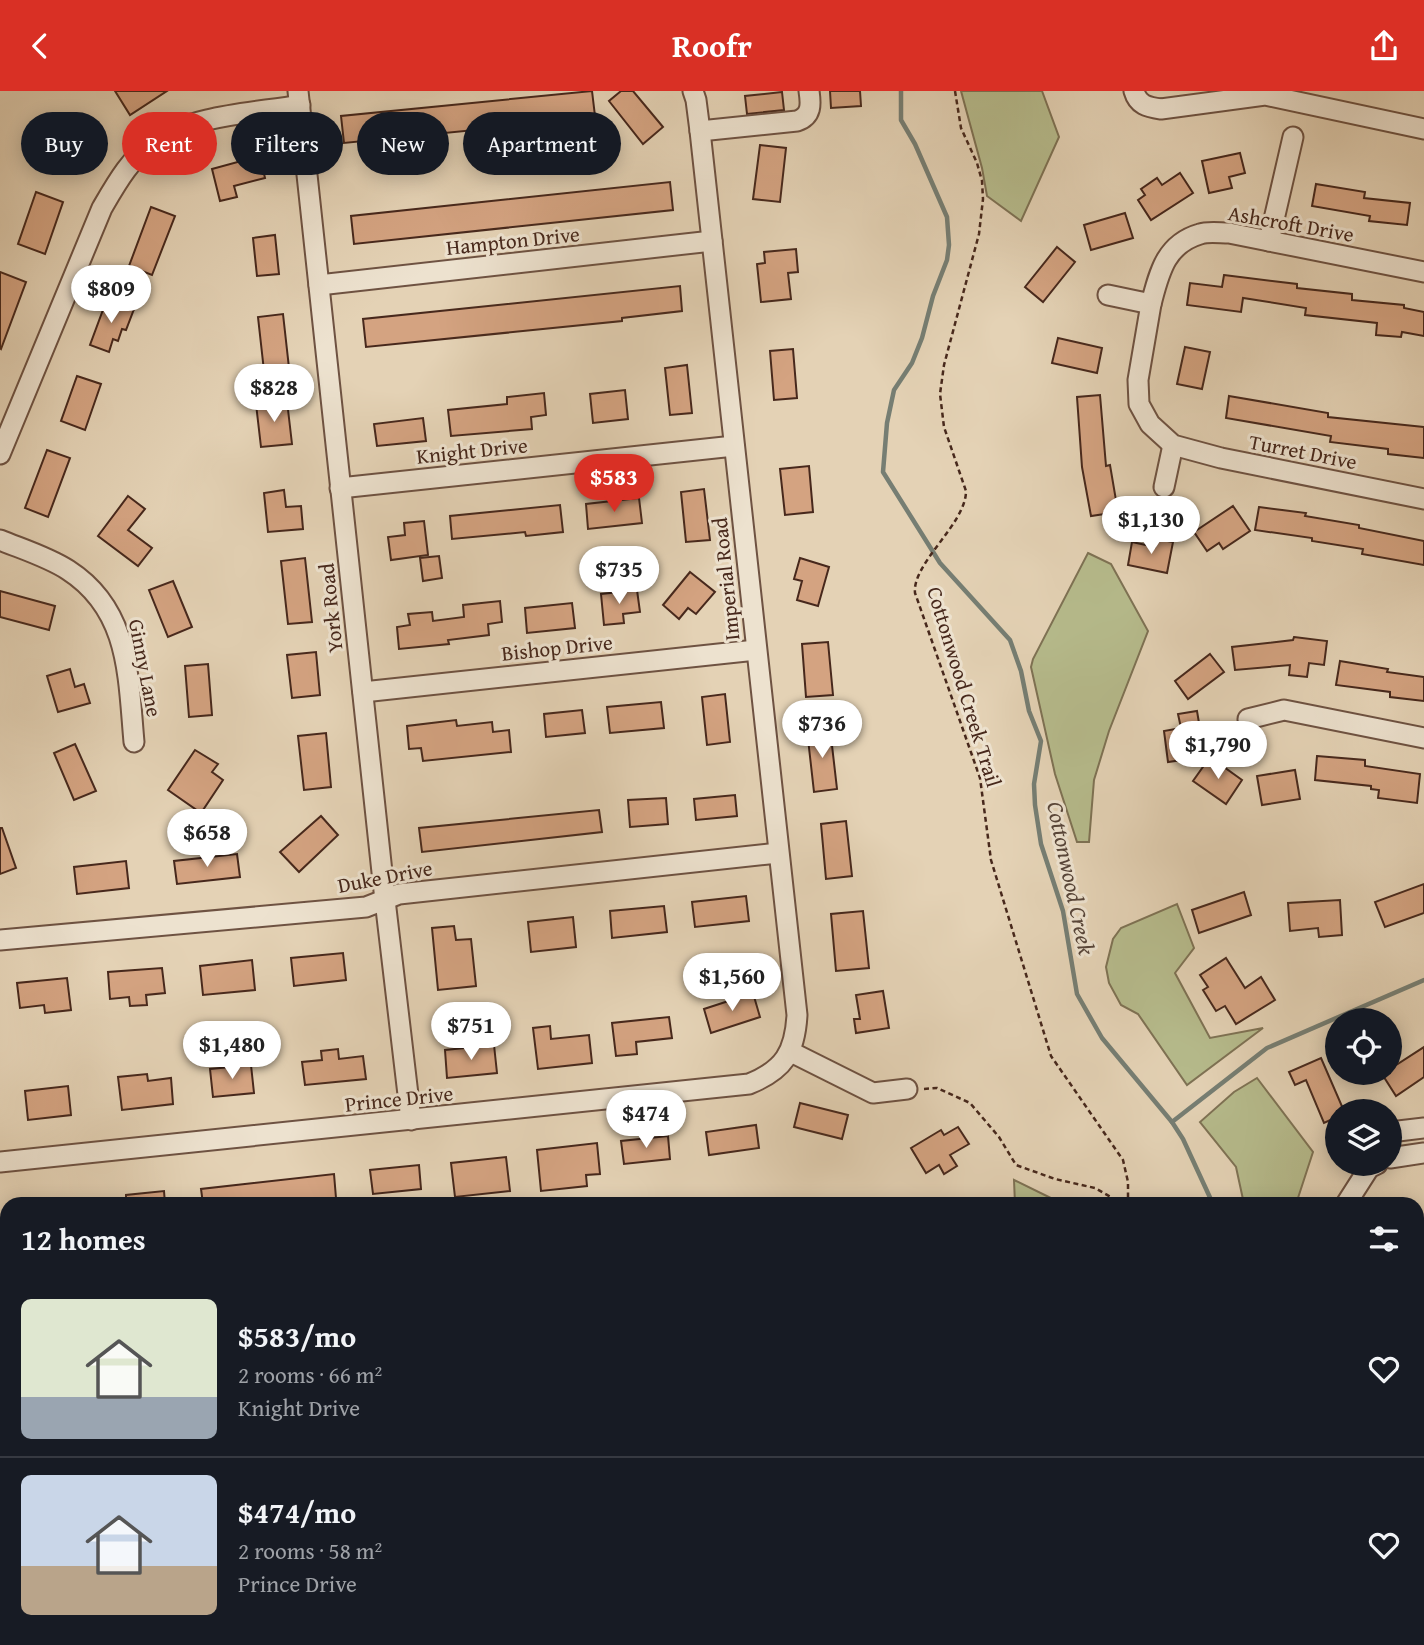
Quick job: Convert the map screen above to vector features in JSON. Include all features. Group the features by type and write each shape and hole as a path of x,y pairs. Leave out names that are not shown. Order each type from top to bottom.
{"street":[{"path":"700,131 803,119 809,113 811,104 809,91"},
{"path":"1134,91 1136,98 1146,107 1161,109 1265,95 1300,96 1424,129"},
{"name":"Imperial Road","path":"694,95 797,1016 797,1032 791,1052"},
{"path":"0,454 102,208 120,178 154,141 199,122 299,98"},
{"name":"York Road","path":"299,98 411,1121"},
{"path":"1269,241 1293,137"},
{"name":"Ashcroft Drive","path":"1151,305 1163,262 1177,246 1200,234 1229,233 1424,272"},
{"name":"Hampton Drive","path":"319,285 712,241"},
{"path":"1108,295 1151,305"},
{"name":"Turret Drive","path":"1151,305 1139,380 1139,404 1150,424 1173,445 1221,458 1424,499"},
{"path":"1164,487 1173,445"},
{"name":"Knight Drive","path":"340,488 734,446"},
{"name":"Ginny Lane","path":"0,540 67,569 98,594 111,612 120,633 134,742"},
{"name":"Bishop Drive","path":"363,692 756,650"},
{"path":"1248,719 1284,710 1424,738"},
{"name":"Duke Drive","path":"0,940 366,907 399,894 778,853"},
{"path":"791,1052 873,1093 907,1089"},
{"name":"Prince Drive","path":"0,1162 750,1084 765,1078 778,1068 791,1052"},
{"path":"1402,1131 1424,1128"},
{"path":"1402,1156 1424,1153"},
{"path":"1350,1197 1364,1176"}],"path":[{"name":"Cottonwood Creek Trail","path":"955,91 961,128 982,181 983,199 979,234 941,384 940,403 944,427 966,491 965,502 959,513 914,586 916,601 980,778 991,860 1051,1056 1120,1154 1127,1175 1125,1197"},
{"path":"907,1089 937,1088 970,1103 999,1137 1016,1165 1055,1179 1095,1188 1112,1197"}],"green space":[{"path":"961,91 1042,91 1059,137 1021,221 987,196"},
{"path":"1088,553 1111,564 1148,631 1109,731 1094,780 1089,842 1077,842 1055,774 1031,667"},
{"path":"1177,904 1194,948 1175,973 1210,1038 1263,1028 1187,1085 1138,1014 1121,1005 1109,983 1106,967 1113,939 1121,928"},
{"path":"1257,1078 1313,1152 1298,1197 1242,1197 1236,1167 1200,1122 1234,1092"},
{"path":"1014,1180 1049,1197 1015,1197"}],"building":[{"path":"115,91 167,91 135,112 128,112"},
{"path":"592,91 595,112 463,112 463,131 449,133 449,112 381,112"},
{"path":"621,91 633,91 663,127 643,144 621,116 621,112 618,112 609,101"},
{"path":"830,91 860,91 861,106 831,108"},
{"path":"782,92 784,110 747,114 745,96"},
{"path":"357,114 357,142 344,143 343,116"},
{"path":"760,145 786,148 780,202 753,199"},
{"path":"1240,153 1245,173 1229,177 1232,188 1209,193 1202,161"},
{"path":"231,164 231,175 264,175 265,178 234,186 237,197 220,201 214,175 217,175 217,168"},
{"path":"1180,173 1193,193 1151,220 1138,200 1145,195 1141,189 1157,178 1162,185"},
{"path":"670,182 673,210 354,244 351,216"},
{"path":"1316,184 1365,192 1364,198 1410,203 1407,225 1369,221 1370,216 1312,206"},
{"path":"36,192 63,202 45,254 18,244"},
{"path":"151,207 175,216 152,275 129,266"},
{"path":"1125,213 1133,238 1091,250 1084,225"},
{"path":"275,235 279,274 257,276 253,238"},
{"path":"1057,247 1075,262 1043,302 1025,287"},
{"path":"796,249 798,272 788,273 791,299 761,302 757,264 765,263 764,252"},
{"path":"0,272 26,282 1,349 0,348"},
{"path":"1224,275 1297,284 1297,288 1352,294 1352,300 1404,305 1404,308 1424,312 1424,336 1402,332 1401,337 1376,335 1377,323 1305,315 1306,308 1243,298 1241,312 1187,305 1190,283 1222,287"},
{"path":"680,286 682,311 622,318 622,321 366,347 363,319"},
{"path":"107,299 134,309 126,330 122,329 118,341 113,339 109,352 90,345"},
{"path":"283,314 289,368 264,371 258,317"},
{"path":"1058,338 1102,348 1097,373 1052,363"},
{"path":"1185,347 1210,352 1202,389 1177,384"},
{"path":"793,349 797,398 774,400 770,351"},
{"path":"687,365 692,413 670,415 665,368"},
{"path":"77,376 101,384 85,430 61,421"},
{"path":"625,390 628,419 593,423 590,394"},
{"path":"544,393 546,415 531,417 532,429 451,436 448,410 507,404 507,397"},
{"path":"1100,395 1106,466 1110,465 1118,512 1091,516 1082,467 1077,397"},
{"path":"1229,396 1328,413 1328,417 1424,427 1424,458 1388,454 1388,449 1330,442 1331,436 1226,418"},
{"path":"287,401 292,444 261,447 256,404"},
{"path":"423,418 426,441 377,446 374,424"},
{"path":"47,450 70,458 48,517 25,508"},
{"path":"809,466 813,512 785,515 780,469"},
{"path":"704,489 710,540 686,542 681,492"},
{"path":"284,490 286,507 301,506 303,529 268,532 264,493"},
{"path":"128,496 145,509 128,530 152,548 138,566 98,536"},
{"path":"639,498 642,523 588,529 586,504"},
{"path":"560,505 563,532 526,536 525,532 452,539 450,516"},
{"path":"1233,506 1250,531 1223,549 1219,543 1207,551 1194,532"},
{"path":"1259,507 1306,513 1305,516 1359,525 1359,528 1424,541 1424,565 1362,554 1363,549 1312,541 1312,538 1255,530"},
{"path":"424,521 428,555 391,560 388,537 405,535 404,523"},
{"path":"1156,539 1173,542 1167,573 1128,565 1132,542 1155,547"},
{"path":"439,556 442,578 423,581 420,558"},
{"path":"305,558 312,622 288,624 281,561"},
{"path":"800,558 829,567 818,606 797,600 802,581 794,579"},
{"path":"690,572 715,592 696,614 688,608 679,619 663,605"},
{"path":"173,581 192,627 168,637 149,590"},
{"path":"637,590 640,612 623,614 624,623 604,625 601,594"},
{"path":"0,591 55,606 49,630 0,617"},
{"path":"500,601 502,622 488,624 489,635 448,640 449,644 399,649 397,627 410,625 408,614 432,612 433,621 464,617 463,605"},
{"path":"572,603 575,628 527,633 525,608"},
{"path":"1294,637 1327,641 1324,665 1309,663 1307,677 1289,675 1290,665 1235,670 1232,647 1293,640"},
{"path":"828,642 833,695 806,697 802,644"},
{"path":"316,652 320,695 292,698 287,655"},
{"path":"1210,654 1224,672 1188,699 1175,681"},
{"path":"1340,661 1424,677 1424,701 1390,697 1390,692 1336,685"},
{"path":"208,664 212,715 189,717 185,666"},
{"path":"70,669 75,687 84,684 90,703 58,712 47,676"},
{"path":"725,694 730,742 707,745 702,697"},
{"path":"661,702 664,728 610,733 607,707"},
{"path":"582,710 585,733 546,737 544,714"},
{"path":"1197,711 1200,729 1192,730 1196,758 1168,762 1164,731 1181,728 1178,714"},
{"path":"456,720 457,726 492,722 493,732 509,730 511,752 423,761 421,748 409,749 407,726"},
{"path":"830,728 837,789 814,792 807,730"},
{"path":"326,733 331,787 304,790 298,736"},
{"path":"75,744 96,791 74,800 54,753"},
{"path":"195,750 218,764 212,772 223,780 201,813 168,790"},
{"path":"1317,756 1365,760 1365,766 1420,774 1417,803 1378,798 1379,790 1371,789 1371,786 1315,780"},
{"path":"1210,757 1242,780 1226,804 1193,781"},
{"path":"1295,770 1300,799 1262,805 1257,776"},
{"path":"735,795 737,816 696,820 694,799"},
{"path":"666,798 668,824 630,827 628,800"},
{"path":"599,810 602,832 422,852 419,828"},
{"path":"321,816 338,835 299,872 280,852"},
{"path":"846,821 852,876 826,879 821,824"},
{"path":"0,828 16,868 0,874"},
{"path":"237,854 240,877 177,884 174,861"},
{"path":"126,861 129,888 77,894 74,867"},
{"path":"1424,884 1424,913 1385,927 1375,902"},
{"path":"1244,892 1251,915 1199,933 1192,910"},
{"path":"746,896 749,921 695,927 692,902"},
{"path":"1340,900 1342,935 1319,937 1318,928 1290,931 1288,903"},
{"path":"664,906 667,932 612,938 610,911"},
{"path":"863,911 869,968 836,971 831,914"},
{"path":"573,917 576,947 531,952 528,922"},
{"path":"454,926 456,940 471,939 476,986 438,990 432,928"},
{"path":"343,953 346,980 294,986 291,958"},
{"path":"1226,958 1245,988 1261,977 1275,1000 1236,1024 1225,1006 1216,1011 1203,990 1208,987 1200,975"},
{"path":"252,960 255,990 203,995 200,966"},
{"path":"162,968 165,993 146,995 147,1005 130,1006 129,997 110,999 108,972"},
{"path":"67,978 71,1010 45,1013 44,1005 20,1008 17,983"},
{"path":"883,991 889,1028 856,1033 854,1019 860,1019 856,995"},
{"path":"753,993 760,1017 711,1033 704,1009"},
{"path":"669,1017 672,1038 636,1042 637,1054 616,1056 612,1023"},
{"path":"550,1026 551,1039 589,1035 592,1063 538,1069 533,1028"},
{"path":"494,1045 497,1073 447,1078 445,1050"},
{"path":"1424,1047 1424,1077 1396,1096 1389,1085 1402,1085 1402,1061"},
{"path":"338,1049 339,1059 363,1056 366,1079 305,1085 302,1062 322,1060 321,1051"},
{"path":"1321,1058 1325,1067 1325,1085 1333,1085 1339,1099 1325,1099 1325,1123 1306,1080 1295,1085 1289,1072"},
{"path":"251,1065 254,1093 213,1097 210,1069"},
{"path":"147,1074 148,1081 171,1078 173,1104 122,1110 118,1077"},
{"path":"68,1086 71,1115 28,1120 25,1091"},
{"path":"800,1103 848,1115 842,1139 794,1127"},
{"path":"756,1125 759,1148 709,1155 706,1132"},
{"path":"958,1127 969,1144 950,1155 957,1166 944,1174 939,1165 926,1173 911,1148 941,1130 944,1135"},
{"path":"668,1136 670,1159 624,1164 621,1141"},
{"path":"597,1143 600,1174 586,1175 587,1186 541,1191 537,1150"},
{"path":"506,1157 510,1191 455,1197 451,1163"},
{"path":"419,1165 421,1189 373,1194 370,1170"},
{"path":"334,1174 336,1197 202,1197 201,1189"},
{"path":"164,1191 164,1197 126,1197"}],"waterway":[{"name":"Cottonwood Creek","path":"901,91 901,120 915,144 947,217 949,245 947,260 933,296 922,338 912,363 894,390 887,423 883,472 940,563 1010,640 1021,671 1029,711 1041,741 1034,784 1035,805 1041,844 1063,911 1077,994 1102,1038 1172,1122 1183,1139 1210,1197"},
{"name":"Cottonwood Creek","path":"1172,1122 1267,1048 1424,980"}]}
